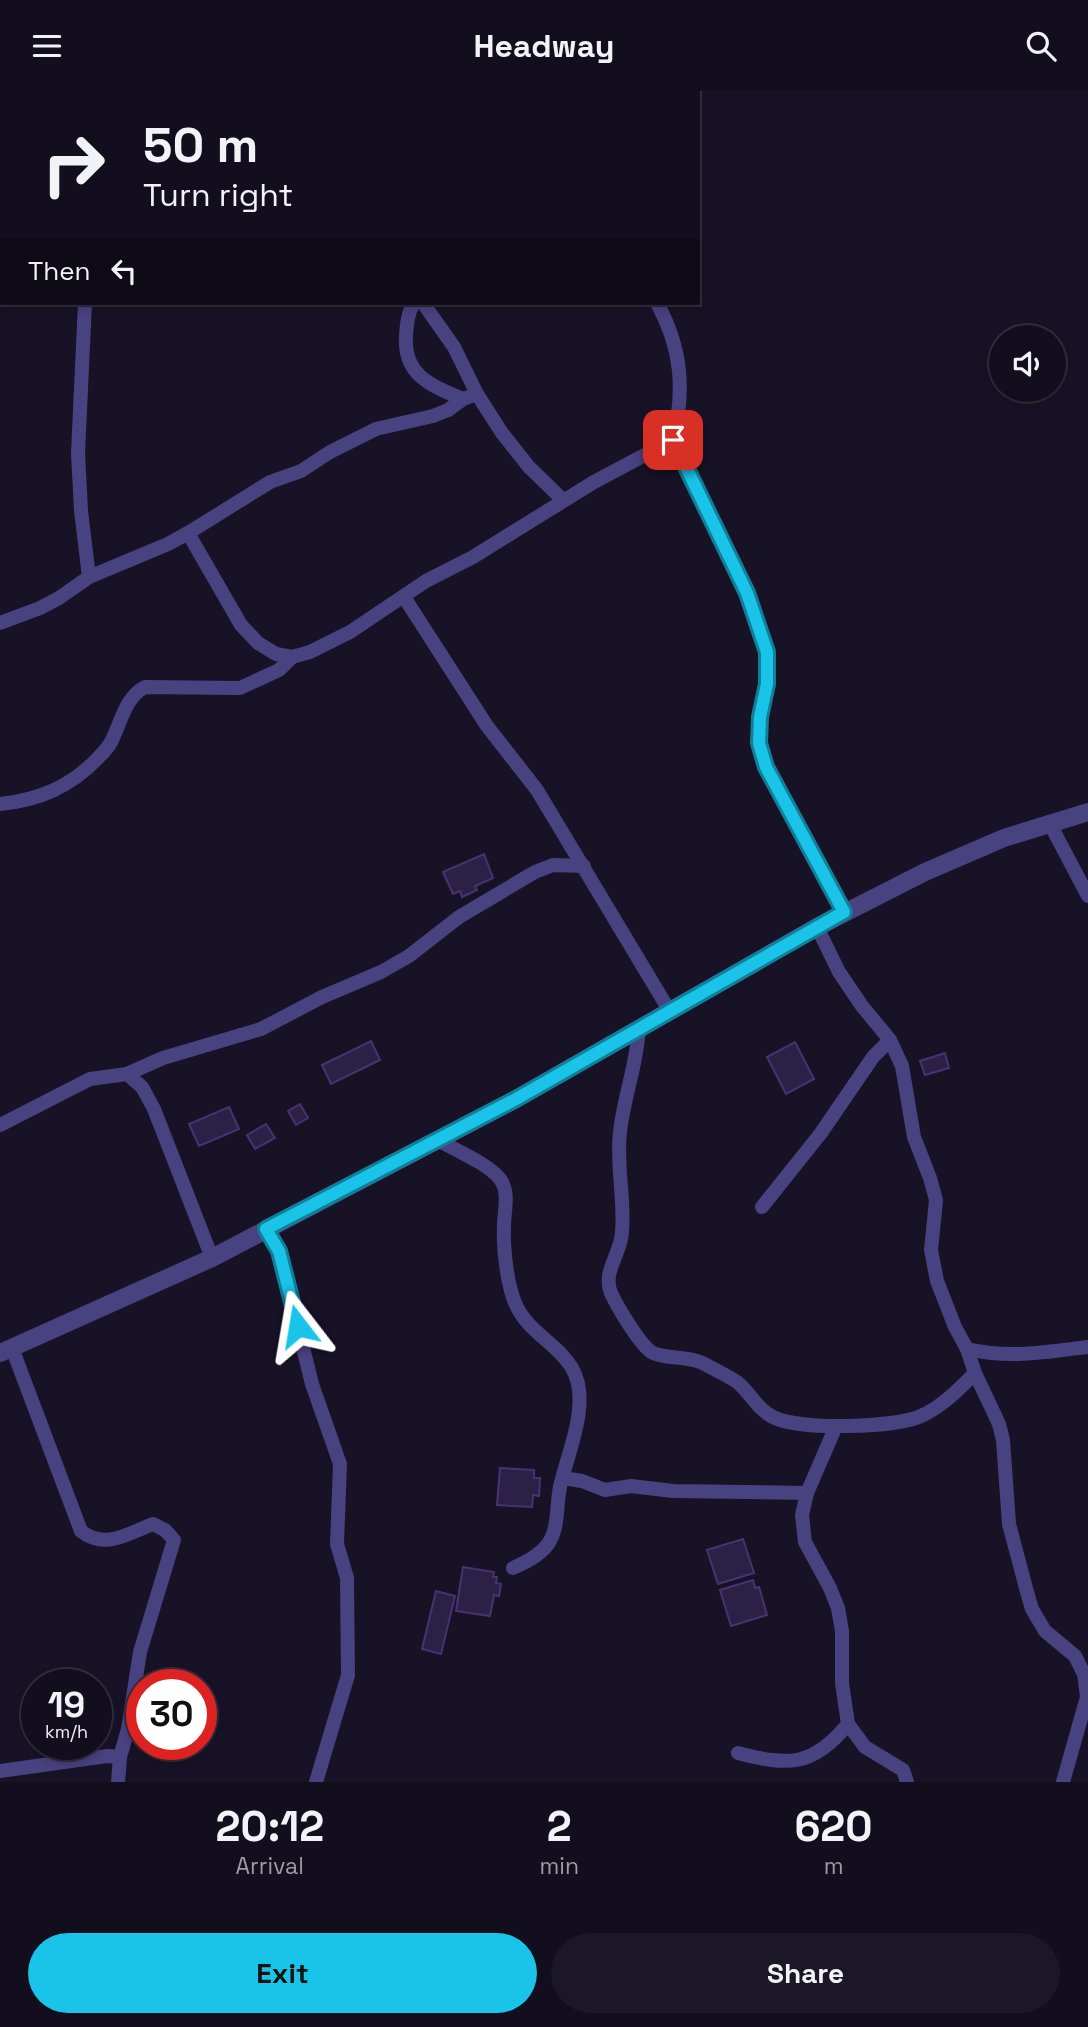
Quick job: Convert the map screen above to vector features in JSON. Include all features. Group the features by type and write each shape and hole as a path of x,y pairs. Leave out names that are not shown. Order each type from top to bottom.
{"street":[{"path":"85,305 78,453 81,511 89,577"},
{"path":"413,305 407,325 407,358 421,377 470,396"},
{"path":"424,305 454,347 470,396 514,450 563,500"},
{"path":"658,305 678,363 681,390 673,440 747,593 767,652 767,684 760,717 759,743 766,767 844,912"},
{"path":"0,624 59,598 89,577 188,533 270,482 301,471 376,429 433,416 470,396"},
{"path":"188,533 241,625 258,643 276,654 292,657 310,652 349,632 426,581 473,557 620,466 673,440"},
{"path":"404,597 487,726 537,790 669,1010"},
{"path":"0,804 49,794 82,775 110,746 130,700 145,687 240,688 279,670 292,657"},
{"path":"118,1782 120,1757 128,1729 140,1651 174,1540 165,1530 153,1524 105,1542 88,1537 80,1531 6,1351 212,1258 438,1140 516,1099 844,912 925,872 1004,838 1088,811"},
{"path":"1049,822 1088,896"},
{"path":"0,1125 90,1079 127,1074 163,1058 261,1029 322,997 381,972 409,956 459,917 536,872 553,865 584,866"},
{"path":"817,927 849,987 890,1040 902,1066 914,1137 936,1200 931,1250 937,1281 999,1424 1014,1550 1032,1609 1045,1631 1080,1661 1087,1684 1087,1697 1063,1782"},
{"path":"639,1028 637,1054 620,1133 622,1233 619,1253 608,1279 611,1293 638,1341 653,1353 700,1361 735,1380 761,1410 776,1418 795,1423 836,1426 901,1422 921,1416 958,1391 975,1373"},
{"path":"762,1207 821,1133 873,1057 890,1040"},
{"path":"127,1074 142,1087 154,1109 212,1258"},
{"path":"438,1140 495,1173 503,1182 506,1198 503,1228 510,1283 516,1305 541,1337 559,1352 572,1368 578,1383 576,1434 549,1543 531,1560 513,1568"},
{"path":"266,1229 279,1251 312,1384 340,1464 337,1544 347,1578 348,1675 316,1782"},
{"path":"967,1349 995,1355 1029,1355 1088,1347"},
{"path":"836,1426 807,1493 802,1515 805,1542 831,1588 838,1608 842,1631 842,1683 848,1724 865,1747 903,1770 907,1782"},
{"path":"568,1462 582,1481"},
{"path":"563,1478 582,1481 605,1490 631,1486 673,1491 807,1493"},
{"path":"738,1753 776,1762 802,1759 829,1744 848,1724"},
{"path":"0,1771 107,1756 120,1757"}],"building":[{"path":"484,854 493,878 475,886 477,890 462,897 460,891 453,894 443,872"},
{"path":"371,1041 380,1060 331,1084 322,1065"},
{"path":"795,1042 814,1079 786,1094 767,1057"},
{"path":"945,1053 949,1068 925,1075 920,1061"},
{"path":"300,1104 308,1118 296,1125 288,1111"},
{"path":"229,1107 239,1129 199,1146 189,1124"},
{"path":"266,1124 275,1138 255,1149 247,1135"},
{"path":"500,1468 534,1470 534,1478 540,1478 539,1496 533,1495 532,1507 497,1505"},
{"path":"743,1539 754,1573 718,1584 707,1550"},
{"path":"463,1567 494,1572 496,1583 501,1584 499,1596 494,1595 490,1616 456,1611"},
{"path":"753,1580 755,1588 759,1587 767,1615 731,1626 720,1590"},
{"path":"436,1591 455,1596 441,1654 422,1649"}],"route":[{"path":"298,1326 279,1251 266,1229 516,1099 844,912 766,767 759,743 760,717 767,684 767,652 747,593 673,440"}]}
